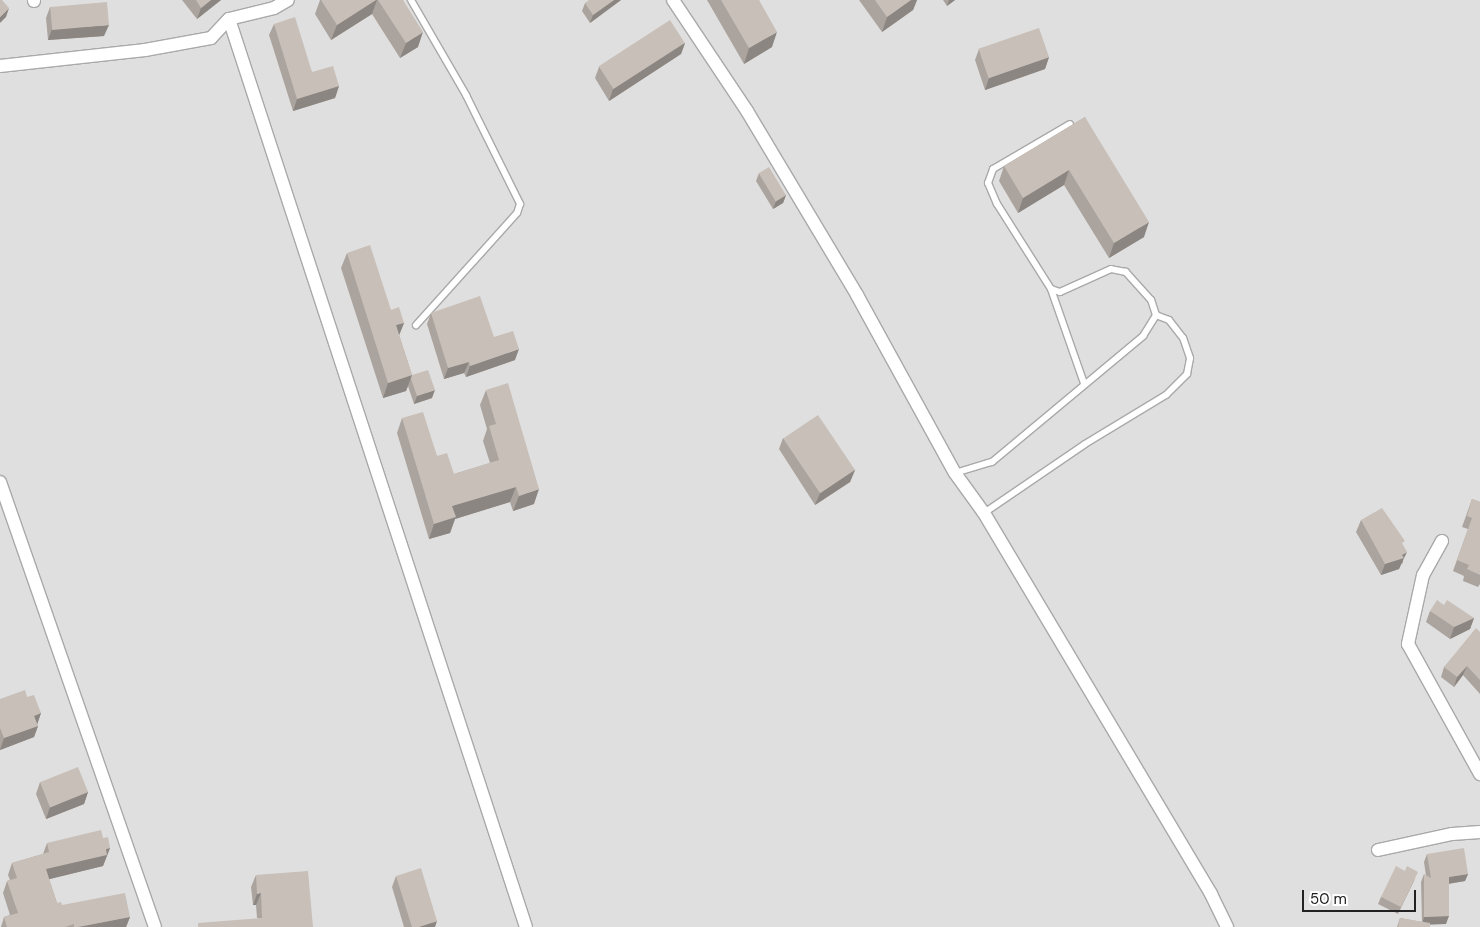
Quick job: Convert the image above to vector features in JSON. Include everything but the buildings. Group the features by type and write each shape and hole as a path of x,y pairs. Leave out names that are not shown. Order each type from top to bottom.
{"street":[{"path":"0,66 145,50 211,38 229,19 270,4 288,0"},
{"path":"673,0 746,110 857,295 955,473 984,513 1211,894 1226,927"},
{"path":"229,19 526,927"},
{"path":"0,482 155,927"},
{"path":"1442,541 1423,575 1408,644 1480,774"},
{"path":"1378,850 1452,834 1480,832"}],"lane":[{"path":"411,0 466,95 520,204 517,213 416,325"},
{"path":"1070,124 992,168 988,183 997,204 1051,289 1084,383"},
{"path":"1051,289 1060,292 1111,269 1126,272 1151,300 1156,315"},
{"path":"955,473 992,462 1084,383 1143,336 1156,315"},
{"path":"984,513 1085,444 1166,395 1187,374 1190,358 1183,338 1169,320 1156,315"}],"shaded area":[{"path":"0,0 1480,0 1480,927 0,927"}]}
